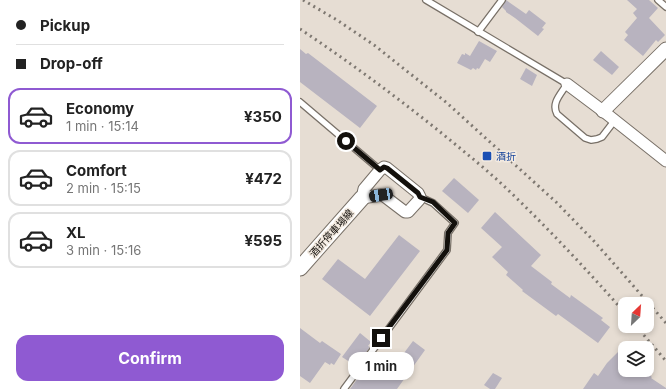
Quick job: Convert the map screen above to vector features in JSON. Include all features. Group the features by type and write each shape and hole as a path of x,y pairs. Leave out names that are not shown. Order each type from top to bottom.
{"main road":[{"name":"酒折停車場線","path":"300,268 362,198"}],"street":[{"path":"603,110 666,49"},
{"path":"567,84 603,110 666,161"},
{"path":"384,167 387,168 418,193 420,197 419,200 411,210 405,212 381,195 362,198 364,189 380,170 384,167"}],"lane":[{"path":"426,0 567,84 557,99 554,109 557,114 585,138 591,140 597,139 602,136 615,120"},
{"path":"478,32 502,0"},
{"path":"658,0 666,7"},
{"path":"300,102 380,170"},
{"path":"344,389 447,250 448,233 455,223 433,202 420,197"}],"building":[{"path":"506,0 526,14 529,10 546,23 542,28 544,29 538,36 506,12 502,7"},
{"path":"627,0 649,0 658,8 649,18 665,35 658,42 656,40 643,56 624,40 628,35 625,32 637,18 633,13 637,9"},
{"path":"479,41 497,51 490,62 485,59 479,69 477,68 476,70 473,68 471,70 457,63 462,54 465,55 465,53 470,56"},
{"path":"300,49 306,54 308,53 377,106 360,128 300,82"},
{"path":"601,51 619,67 612,75 593,60"},
{"path":"526,68 537,75 532,86 520,79"},
{"path":"454,178 479,200 468,213 442,191"},
{"path":"495,212 541,255 531,266 552,282 551,284 570,298 571,295 603,318 601,320 610,327 598,343 558,314 556,316 522,291 523,290 506,275 508,272 492,257 502,247 481,228"},
{"path":"399,235 420,251 370,316 322,279 338,259 365,279"},
{"path":"300,328 320,343 322,341 341,354 334,365 331,363 330,365 325,362 310,383 300,376"},
{"path":"360,333 371,342 368,346 370,347 356,366 342,357"},
{"path":"413,341 425,350 397,389 350,389 377,352 395,365"},
{"path":"618,352 618,377 652,377 651,378 666,389 583,389 594,373 598,376 607,363"},
{"path":"493,373 502,378 495,389 490,389 484,385"}],"railway":[{"path":"303,0 337,20 374,45 447,103 556,202 592,239 666,323"},
{"path":"300,29 405,104 490,173 522,203 582,265 618,305"},
{"path":"642,333 666,361"}],"place":[{"name":"酒折","path":"487,156"}],"route":[{"path":"346,141 380,170 384,167 387,168 418,193 420,197 433,202 455,223 448,233 447,250 381,338"}]}
